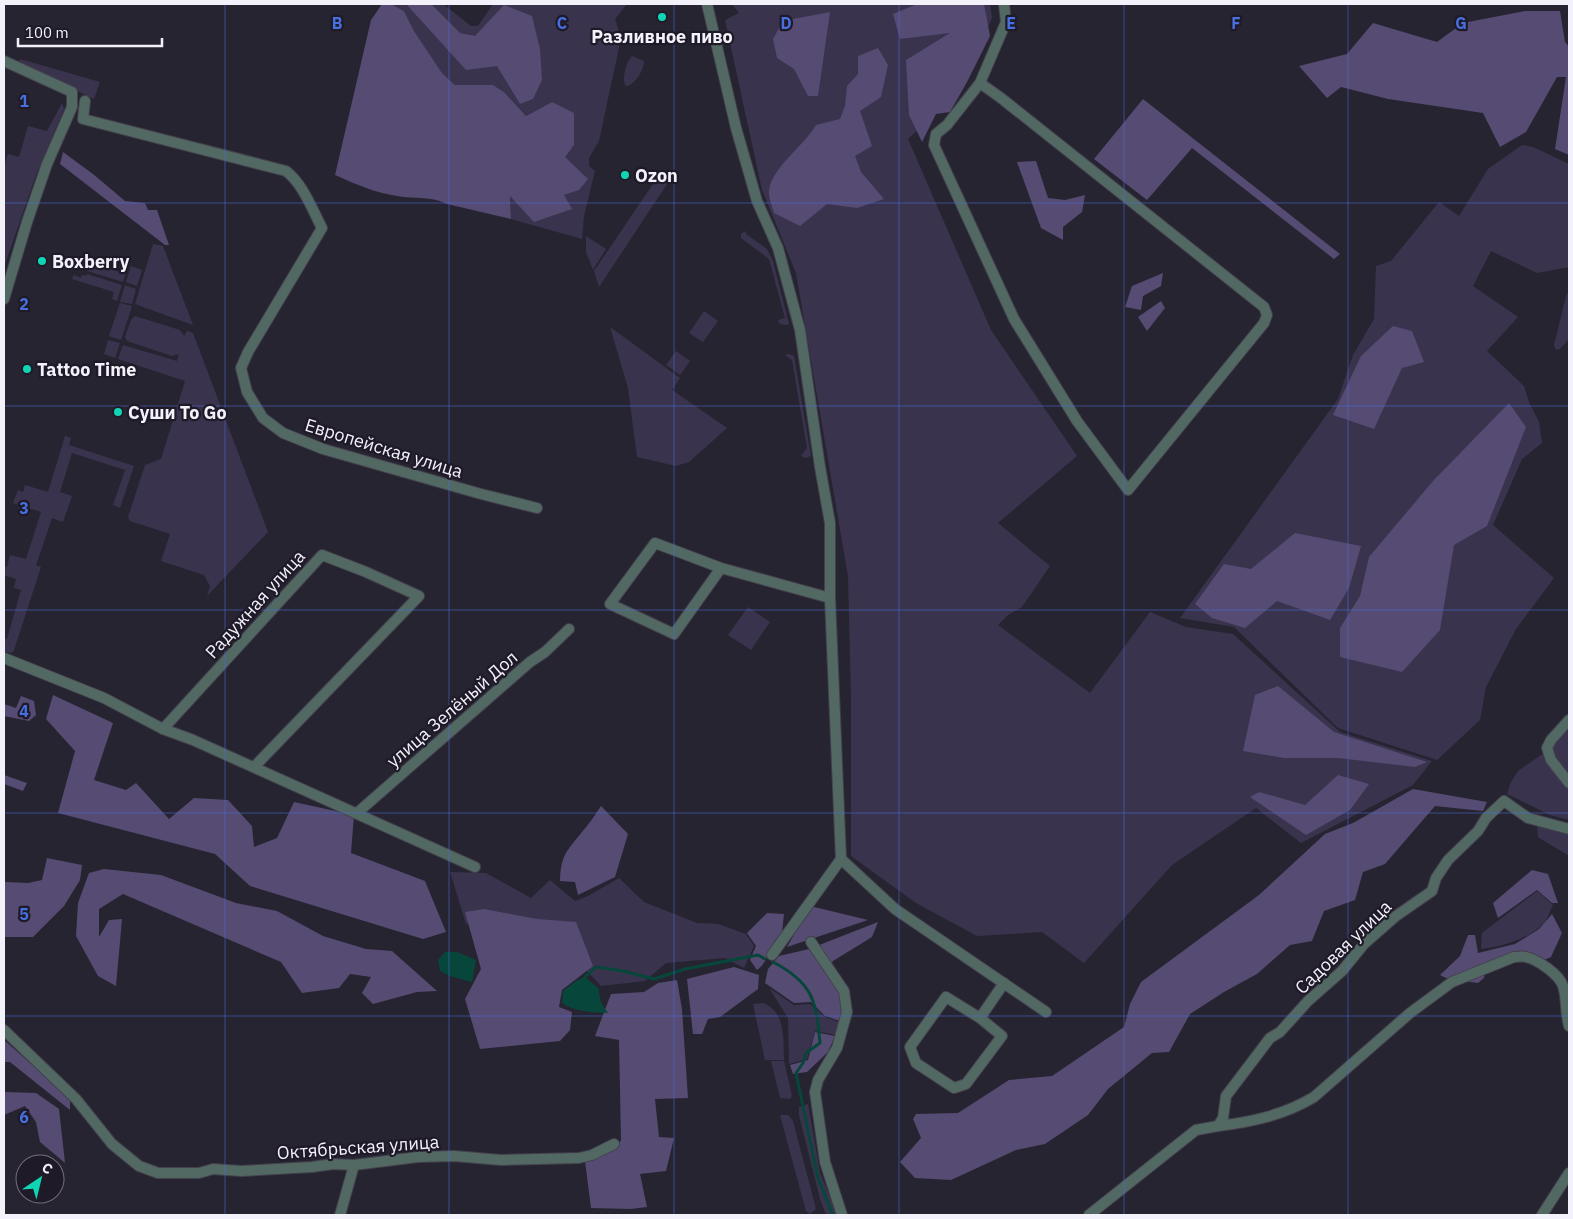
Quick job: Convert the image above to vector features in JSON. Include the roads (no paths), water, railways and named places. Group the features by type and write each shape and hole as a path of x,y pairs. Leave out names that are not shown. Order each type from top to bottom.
{"street":[{"path":"707,4 736,128 757,201 778,248 801,335 830,523 830,598 841,859 772,955"},
{"path":"980,83 1264,307 1267,315 1264,323 1128,490 1077,421 1014,319 934,145 936,134 947,124 980,83 1006,22 1004,4"},
{"path":"4,61 72,92 72,107 47,164 32,205 4,299"},
{"name":"Европейская улица","path":"85,101 83,119 286,171 294,177 322,228 248,352 241,368 247,392 263,418 282,433 323,449 537,508"},
{"path":"721,568 674,634 610,604 654,543 721,568 830,598"},
{"name":"Радужная улица","path":"163,729 322,555 419,596 254,768"},
{"name":"улица Зелёный Дол","path":"357,813 524,667 545,652 569,628"},
{"path":"4,658 104,698 163,729 193,740 475,867"},
{"path":"1569,720 1551,740 1547,748 1551,760 1569,783"},
{"name":"Садовая улица","path":"1218,1126 1223,1118 1226,1096 1270,1038 1280,1032 1308,1001 1342,971 1364,944 1396,916 1432,891 1436,878 1448,860 1478,831 1486,818 1504,801 1528,818 1569,830"},
{"path":"841,859 895,908 1046,1012"},
{"path":"811,942 844,991 847,1012 837,1048 818,1080 815,1092 825,1162 842,1215"},
{"path":"1089,1215 1196,1130 1250,1122 1303,1104 1314,1097 1410,1013 1452,982 1514,957 1523,956 1529,958 1544,966 1558,978 1562,984 1569,1026"},
{"path":"980,1018 1004,983"},
{"path":"946,997 980,1018 1002,1036 966,1084 954,1088 916,1063 910,1047 946,997"},
{"name":"Октябрьская улица","path":"4,1030 76,1099 112,1144 139,1166 158,1173 199,1173 213,1169 241,1171 333,1164 354,1165 418,1157 454,1156 501,1160 579,1158 614,1144"},
{"path":"340,1215 354,1165"},
{"path":"1542,1215 1569,1173"}],"waterway":[{"path":"585,977 596,967 623,971 654,979 685,969 758,955 765,959"},
{"path":"773,962 797,977 810,994 817,1015 820,1043 806,1053 803,1063 796,1073 818,1178 833,1215"}],"place":[{"name":"Разливное пиво","path":"662,17"},
{"name":"Ozon","path":"625,175"},
{"name":"Boxberry","path":"42,261"},
{"name":"Tattoo Time","path":"27,369"},
{"name":"Суши To Go","path":"118,412"}]}
